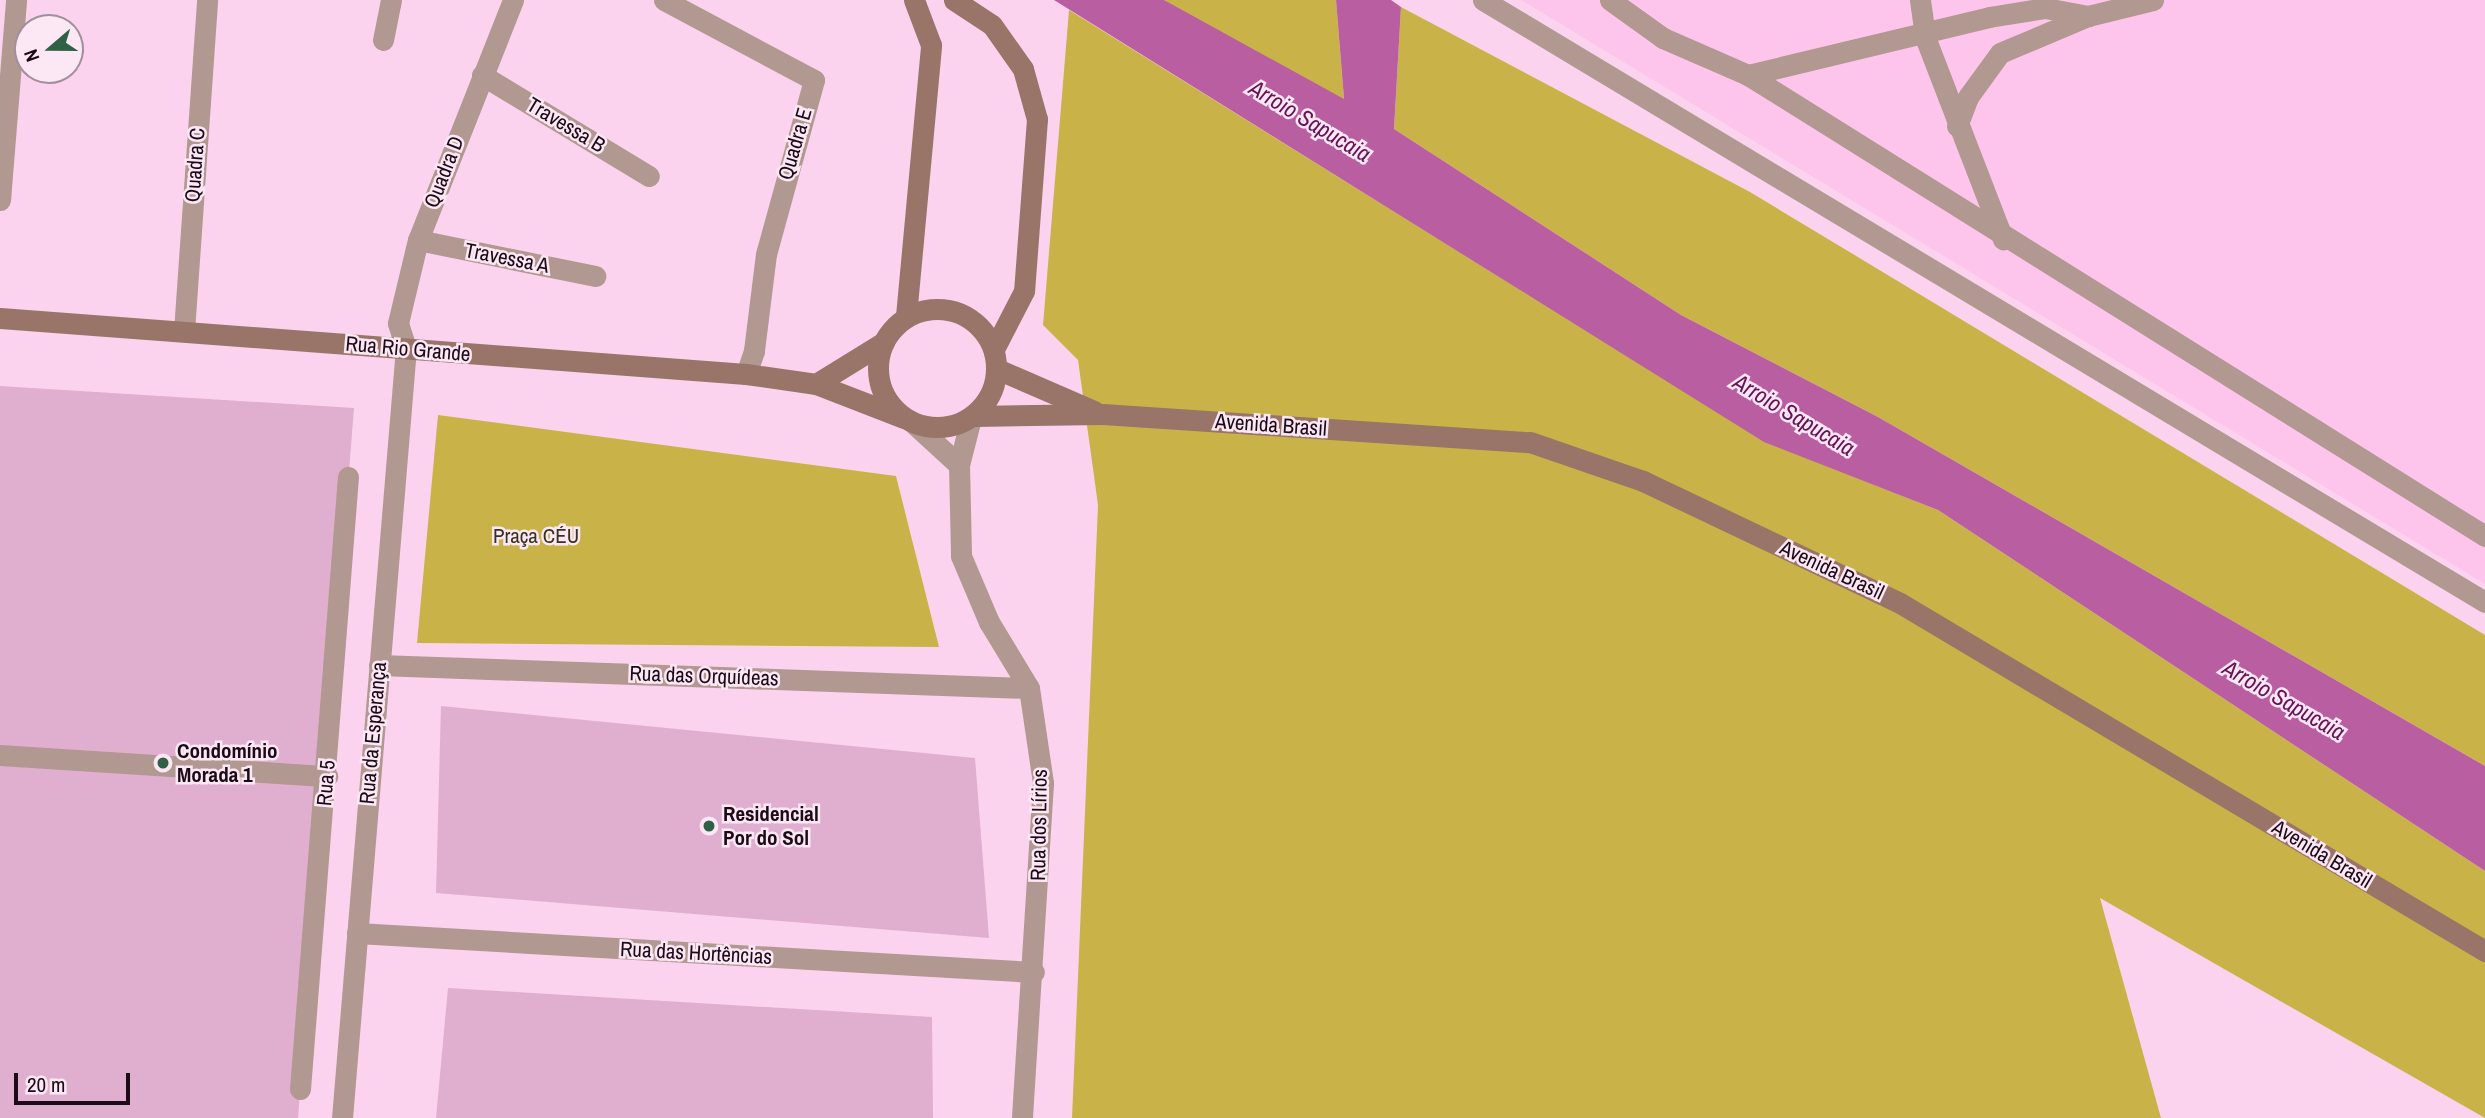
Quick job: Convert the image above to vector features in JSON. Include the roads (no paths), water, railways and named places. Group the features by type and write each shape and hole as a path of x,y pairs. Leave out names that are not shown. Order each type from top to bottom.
{"main road":[{"path":"816,384 884,342 906,316 931,45 914,0"},
{"path":"884,342 878,375 907,420 951,426 972,417 986,402 995,359 1024,291 1037,119 1023,69 992,25 954,0"},
{"path":"906,316 940,308 974,320 995,359"},
{"name":"Rua Rio Grande","path":"0,318 746,374 816,384 907,420"},
{"name":"Avenida Brasil","path":"995,359 1103,414"},
{"name":"Avenida Brasil","path":"972,417 1103,414 1530,442 1643,481 1900,603 2485,951"}],"street":[{"path":"0,200 16,0"},
{"name":"Quadra C","path":"184,331 206,0"},
{"path":"383,40 391,0"},
{"name":"Quadra D","path":"406,348 398,323 418,240 513,0"},
{"name":"Quadra E","path":"664,0 814,80 766,254 746,374"},
{"path":"1483,0 2485,602"},
{"path":"1610,0 1663,38 1748,75 2003,239 2485,536"},
{"path":"1920,0 1925,37 1957,126 2003,239"},
{"path":"1957,126 1968,97 2000,53 2088,16 2153,0"},
{"path":"1748,75 2045,8 2088,16"},
{"name":"Travessa B","path":"482,75 649,176"},
{"name":"Travessa A","path":"418,240 595,276"},
{"name":"Rua da Esperança","path":"342,1118 406,348"},
{"name":"Rua dos Lírios","path":"972,417 959,465 961,556 989,622 1029,688 1043,783 1034,972 1021,1118"},
{"path":"907,420 959,465"},
{"name":"Rua 5","path":"300,1089 327,776 348,477"},
{"name":"Rua das Orquídeas","path":"379,665 1029,688"},
{"path":"0,755 327,776"},
{"name":"Rua das Hortências","path":"357,933 1034,972"}],"water":[{"name":"Arroio Sapucaia","path":"1054,0 1164,0 1344,99 1336,0 1391,0 1401,7 1394,129 1681,315 1878,417 2485,766 2485,871 1938,510 1764,442"}],"place":[{"name":"Condomínio Morada 1","path":"163,763"},
{"name":"Residencial Por do Sol","path":"709,826"}],"park label":[{"name":"Praça CÉU","path":"536,536"}]}
